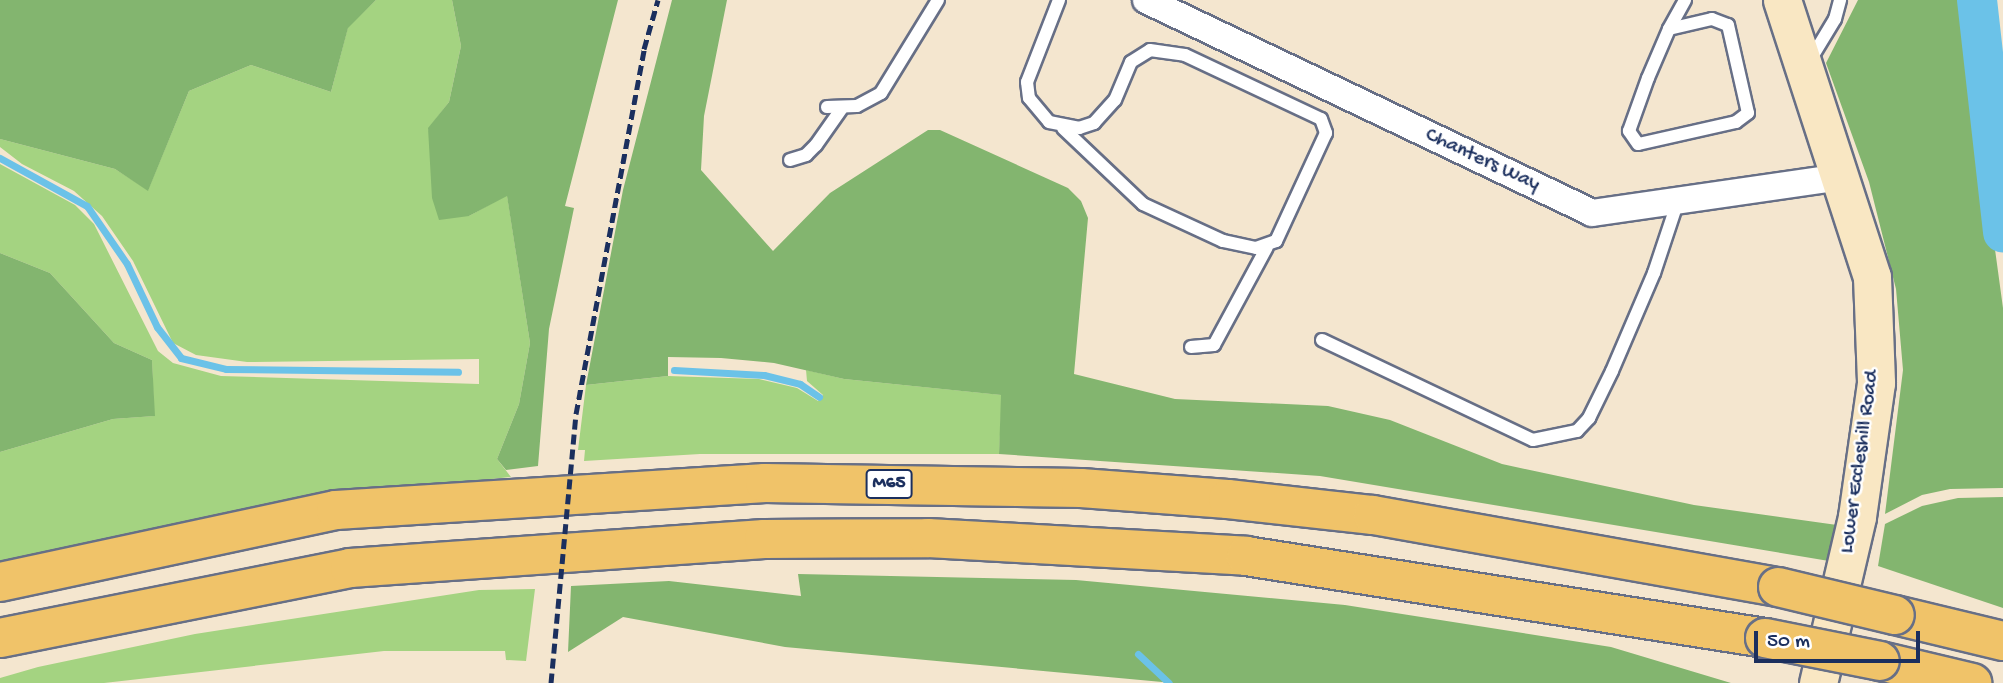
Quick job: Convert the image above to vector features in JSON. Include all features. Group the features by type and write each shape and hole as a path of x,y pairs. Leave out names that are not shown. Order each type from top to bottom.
{"highway":[{"name":"M65","path":"0,582 336,510 793,483 1081,488 1227,499 1373,515 1778,587 2003,641"},
{"path":"0,638 350,568 750,540 928,538 1246,556 1765,638 1972,683"}],"street":[{"name":"Chanters Way","path":"1146,0 1592,213 1841,177"},
{"name":"Lower Eccleshill Road","path":"1782,0 1872,277 1876,383 1857,517 1818,683"}],"lane":[{"path":"827,107 842,108 870,101 881,93 938,0"},
{"path":"1059,0 1027,82 1037,112 1063,128 1143,204 1223,241 1267,247"},
{"path":"1669,29 1712,19 1728,25 1748,113 1736,122 1638,144 1629,131 1669,29 1685,0"},
{"path":"1805,68 1835,19 1840,0"},
{"path":"1063,128 1079,128 1106,114 1131,62 1150,50 1185,55 1321,119 1326,125 1323,141 1284,228 1267,247 1214,345 1191,347"},
{"path":"790,160 811,150 842,108"},
{"path":"1322,340 1533,440 1577,431 1589,418 1612,370 1654,273 1678,201"}],"green space":[{"path":"0,0 376,0 348,28 331,92 251,65 189,91 148,191 115,169 0,139"},
{"path":"376,0 452,0 461,46 449,102 428,129 469,216 507,195 530,343 519,404 497,459 511,477 384,491 0,564 0,452 113,419 154,416 152,360 114,343 50,273 0,253 0,164 75,205 94,224 158,351 173,363 221,376 479,384 479,359 247,362 196,355 173,343 133,261 102,216 74,191 22,164 0,147 0,139 115,169 148,190 189,91 251,65 331,92 348,27"},
{"path":"452,0 618,0 565,206 574,208 549,329 538,466 506,470 497,459 519,404 530,343 507,196 469,216 439,220 432,198 428,128 449,102 461,46"},
{"path":"672,0 727,0 704,116 701,170 773,251 830,193 928,130 940,130 1068,188 1081,201 1088,218 1074,374 1175,399 1328,406 1390,420 1502,464 1694,505 1837,525 1829,561 1320,476 999,454 1001,395 844,379 774,363 721,358 668,357 668,376 586,385 623,190"},
{"path":"1858,0 1961,0 2003,308 2003,488 1950,489 1922,495 1885,514 1903,370 1896,289 1869,182 1826,63"},
{"path":"0,253 50,273 114,343 152,360 155,416 113,419 0,452"},
{"path":"806,370 844,379 1002,395 999,454 700,454 584,461 585,450 578,450 586,385 668,376 759,379 797,388 818,401 823,395 807,381"},
{"path":"2003,497 2003,608 1878,566 1885,524 1922,506 1958,498"},
{"path":"798,574 1076,580 1345,605 1611,647 1731,683 1173,683 785,647 623,617 568,652 571,586 669,581 801,596"},
{"path":"535,589 526,661 506,660 505,651 384,651 104,683 0,683 0,678 38,667 195,634 479,590"}],"waterway":[{"path":"1977,0 2003,233"},
{"path":"0,158 87,206 127,264 157,327 181,358 226,369 458,372"},
{"path":"674,370 764,375 800,384 819,397"},
{"path":"1138,654 1169,683"}],"railway":[{"path":"551,683 576,414 644,49 658,0"}]}
